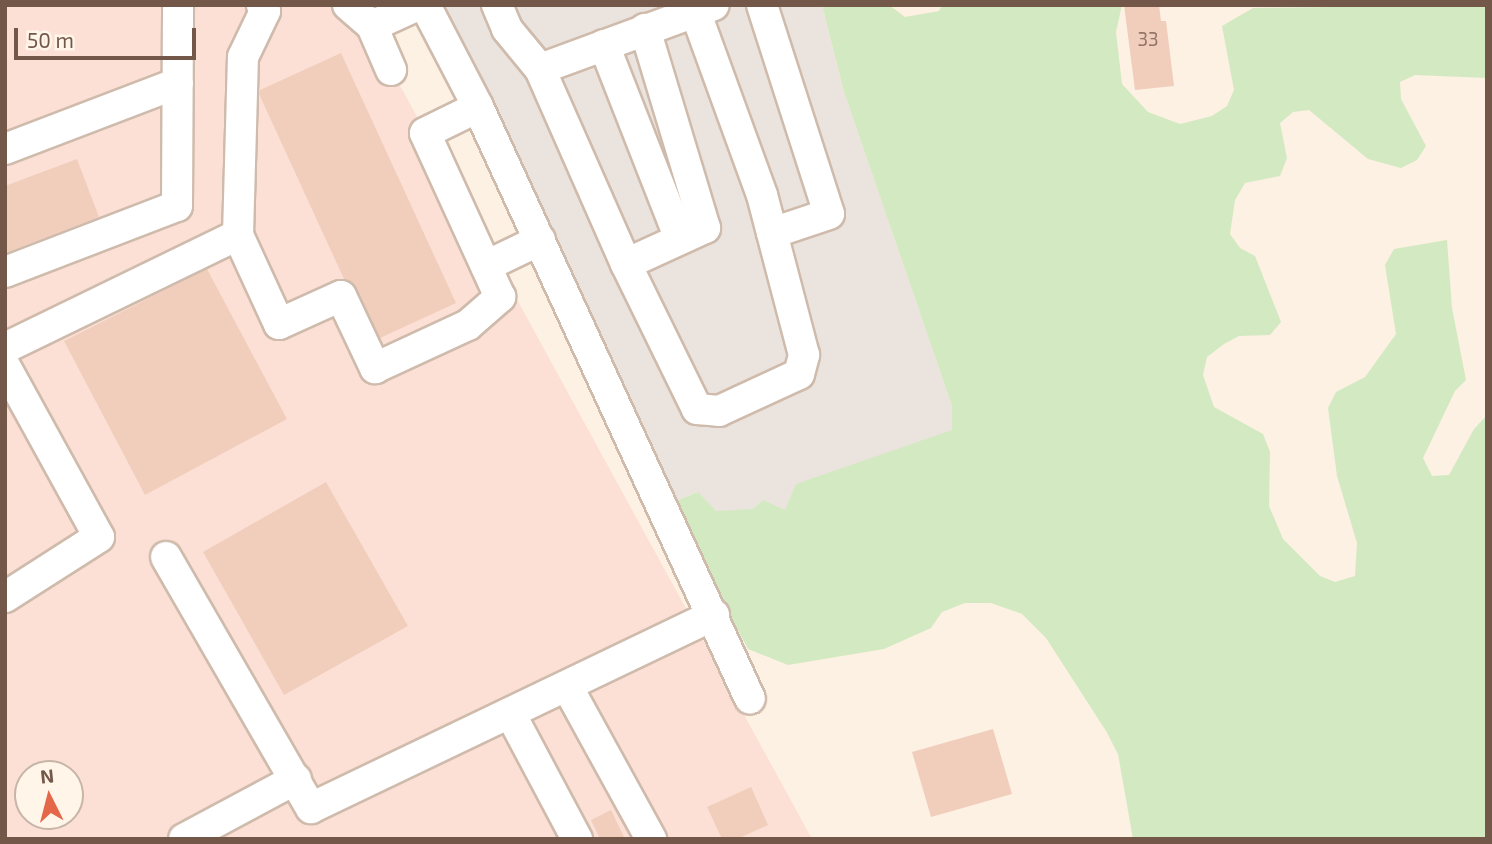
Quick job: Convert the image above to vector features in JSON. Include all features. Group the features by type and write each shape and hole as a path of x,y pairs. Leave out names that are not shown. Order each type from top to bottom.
{"lane":[{"path":"5,272 177,205 178,5"},
{"path":"348,5 372,26 391,70"},
{"path":"372,26 418,5"},
{"path":"425,5 478,107 714,615 750,699"},
{"path":"497,5 508,29 540,69 626,264 697,409 719,411 799,374 804,355 772,233 701,7 540,69"},
{"path":"762,5 829,214 772,233"},
{"path":"268,7 243,57 239,235 279,324 341,296 374,368 468,325 500,297 425,133 478,107"},
{"path":"626,264 705,228 645,29"},
{"path":"604,44 680,239"},
{"path":"5,149 178,83"},
{"path":"5,348 239,235"},
{"path":"486,266 540,240"},
{"path":"5,366 99,537 5,597"},
{"path":"166,557 311,808 714,615"},
{"path":"567,686 650,839"},
{"path":"510,713 577,839"},
{"path":"184,839 296,779"}],"shaded area":[{"path":"5,5 356,5 812,839 5,839"},
{"path":"427,5 822,5 844,92 952,406 952,430 785,510 716,511 697,492 670,503"}],"green space":[{"path":"822,5 889,5 905,17 939,11 942,5 1122,5 1116,32 1122,84 1148,112 1180,124 1212,116 1227,106 1234,90 1222,26 1253,8 1487,5 1487,78 1415,75 1400,82 1401,99 1426,146 1417,160 1401,168 1368,159 1309,110 1293,112 1280,123 1287,158 1280,176 1245,183 1235,200 1230,234 1240,248 1255,256 1281,322 1270,335 1239,336 1224,344 1207,357 1203,375 1214,407 1263,434 1270,452 1269,506 1283,539 1320,576 1335,582 1355,576 1357,543 1337,476 1328,408 1336,392 1365,377 1396,334 1385,265 1394,249 1447,240 1452,308 1466,380 1455,391 1423,458 1432,476 1449,475 1474,429 1487,415 1487,839 1133,839 1118,754 1106,731 1046,638 1022,614 991,603 965,603 942,612 931,628 884,649 788,665 748,649 670,503 698,492 716,511 753,509 763,500 785,510 796,484 952,430 952,406 844,92"}],"building":[{"path":"1124,5 1159,5 1161,21 1166,21 1174,86 1135,90"},
{"path":"341,53 456,303 380,338 357,289 344,279 259,94 260,90"},
{"path":"77,159 99,217 5,253 5,186"},
{"path":"207,269 287,419 145,495 64,341"},
{"path":"326,482 408,626 284,695 203,552"},
{"path":"993,729 1012,794 931,817 912,752"},
{"path":"751,787 768,825 737,839 722,839 707,807"},
{"path":"611,810 625,839 600,839 591,820"}]}
